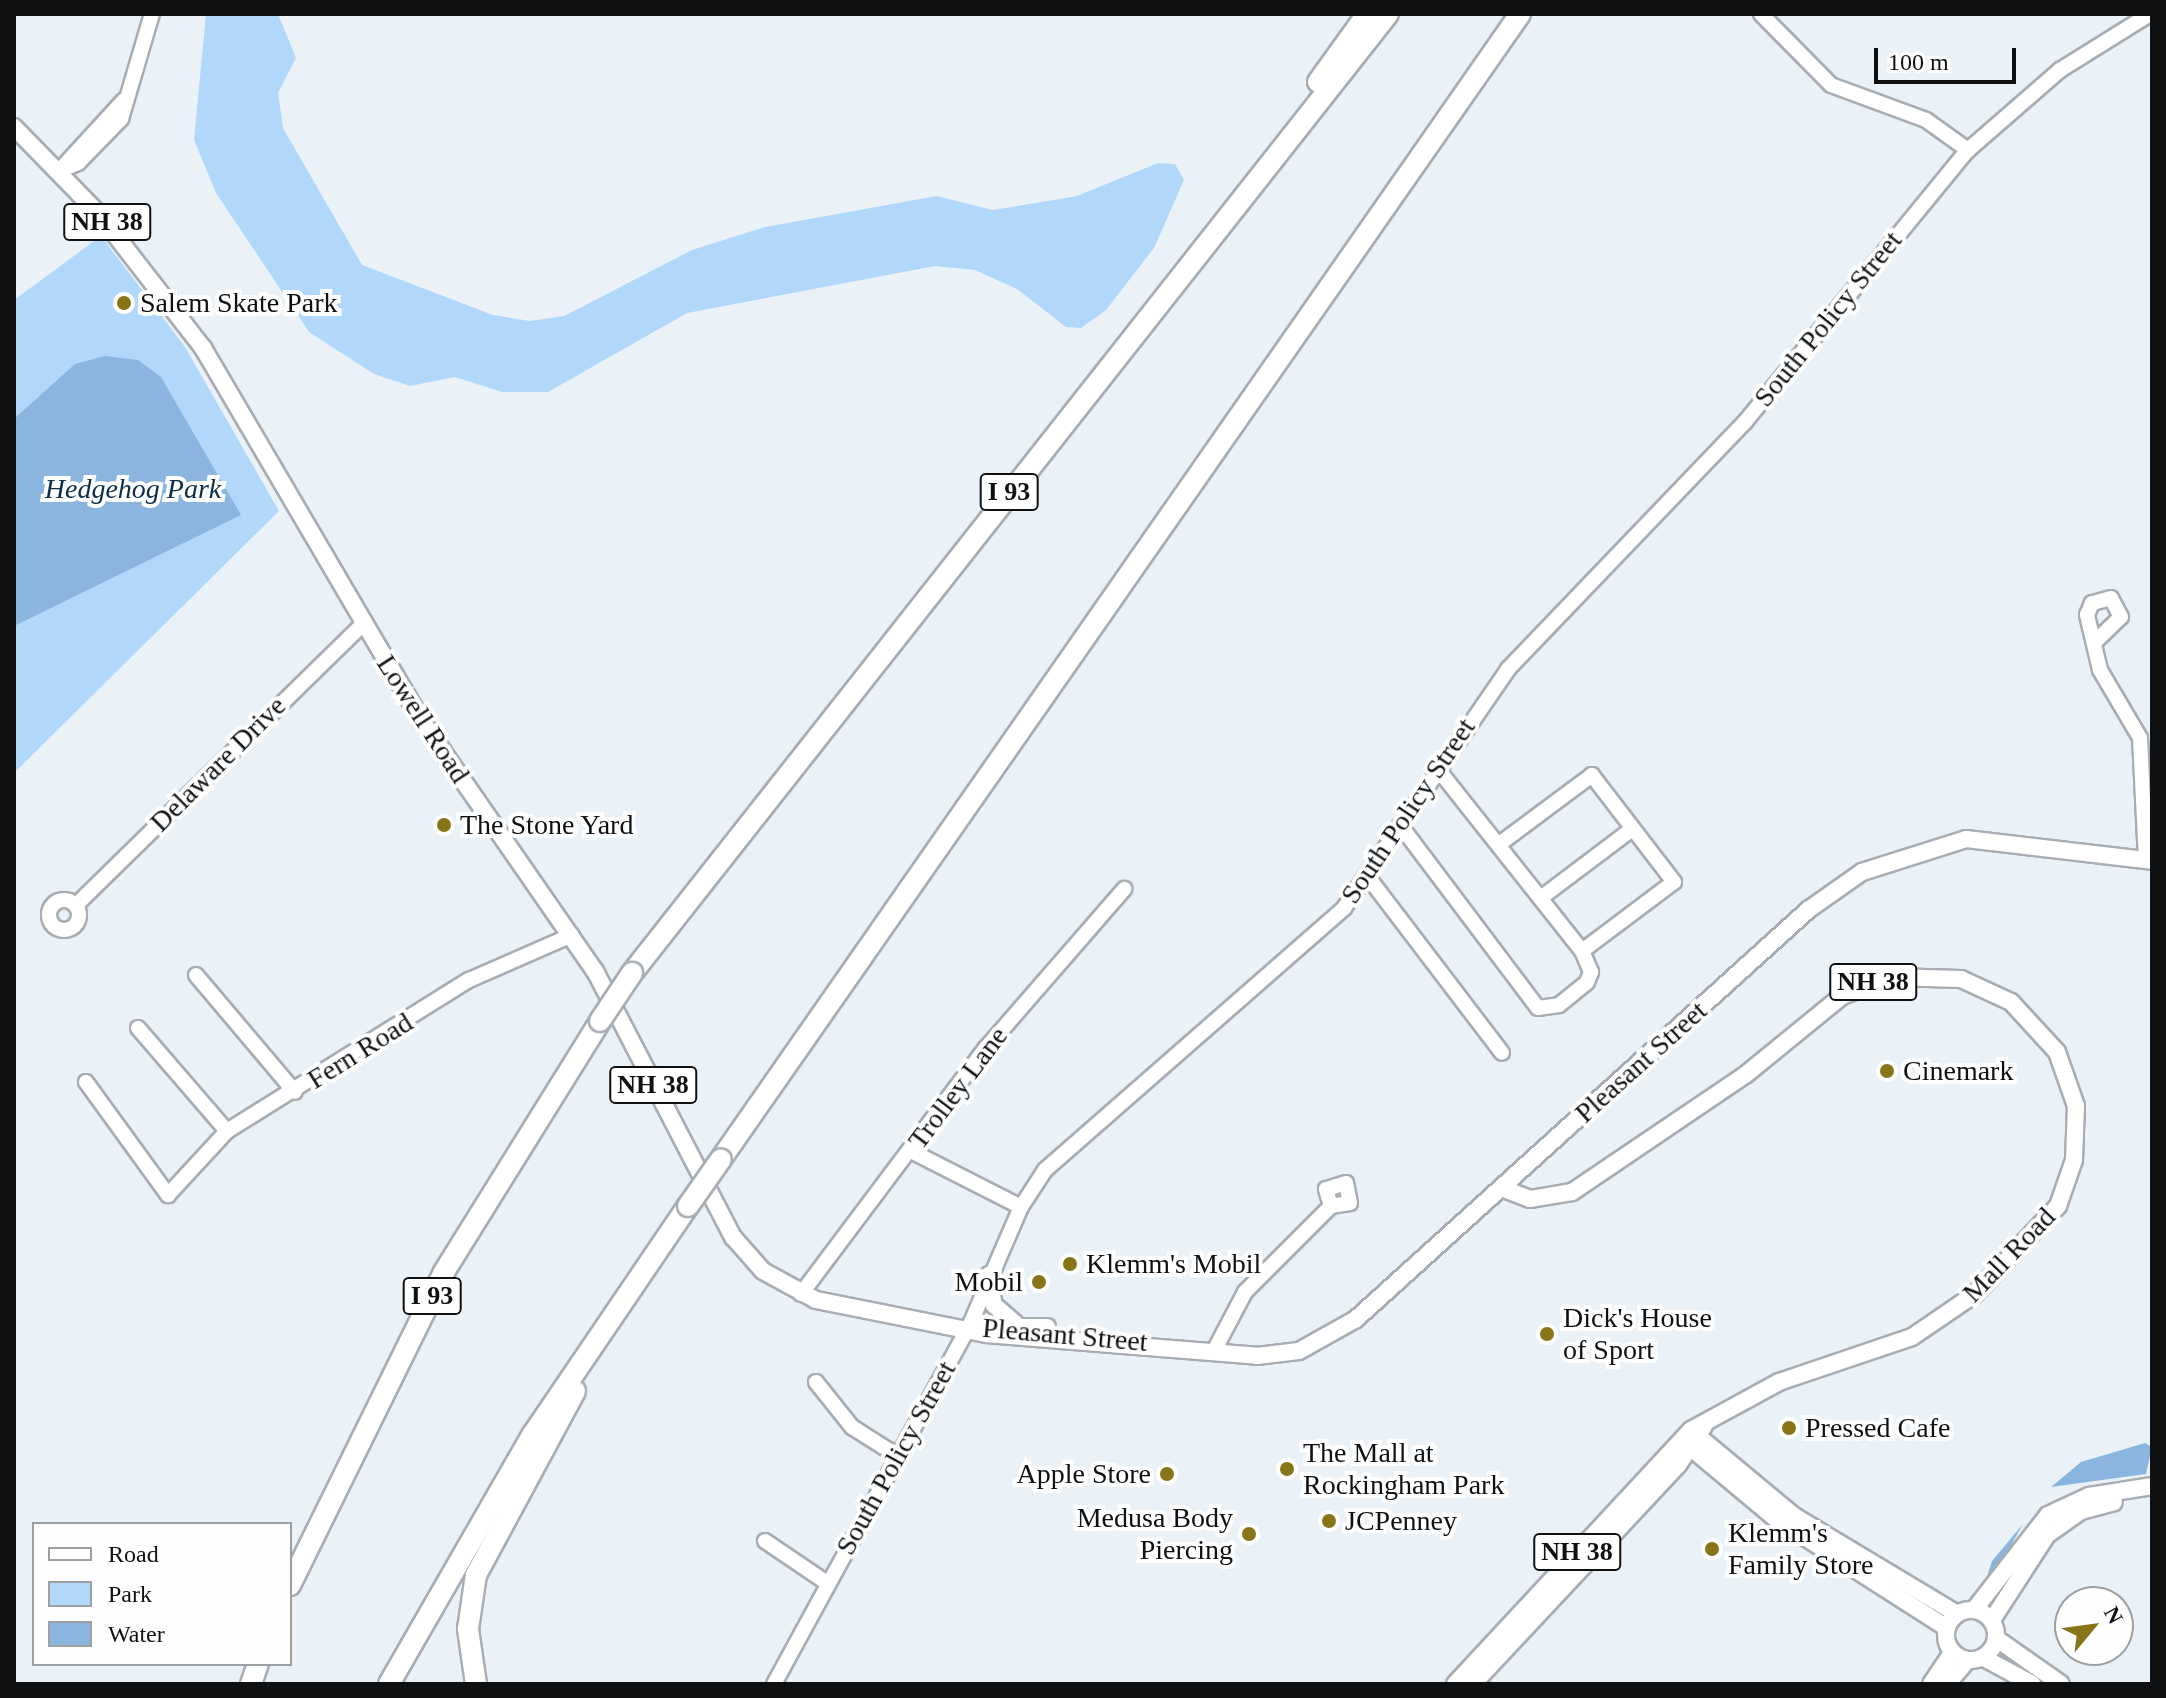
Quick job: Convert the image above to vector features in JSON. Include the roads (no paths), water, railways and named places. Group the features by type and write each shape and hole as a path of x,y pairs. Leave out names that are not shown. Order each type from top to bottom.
{"highway":[{"path":"1189,262 1367,14"},
{"name":"I 93","path":"292,1581 444,1272 632,973 1189,262 1388,14"},
{"path":"389,1684 491,1502 624,1298 1520,14"},
{"path":"476,1684 468,1629 476,1575 624,1298"}],"main road":[{"name":"Lowell Road","path":"14,127 59,171 191,330 362,625 572,935 733,1237 763,1271 801,1294 969,1327"},
{"name":"Pleasant Street","path":"969,1327 1278,1355 1330,1338 1502,1188 1808,910 1881,862 1944,842 1988,838 2149,860"},
{"name":"Mall Road","path":"1455,1684 1694,1437 1758,1391 1930,1328 2043,1228 2067,1185 2077,1133 2068,1079 2043,1031 2001,995 1961,979 1881,980 1842,996 1745,1075 1572,1192 1530,1199 1502,1188"},
{"path":"989,1275 994,1305 1016,1324"},
{"name":"Pleasant Street","path":"969,1327 1016,1324 1143,1334 1160,1343"},
{"name":"Mall Road","path":"1473,1684 1694,1437"},
{"path":"1694,1437 1794,1516 1966,1612 1992,1620"},
{"path":"1694,1437 1775,1518 1947,1628 1968,1657 2032,1684"},
{"path":"1947,1628 1966,1612 2048,1515 2089,1496 2152,1486"},
{"path":"2061,1684 1997,1639 1992,1620 2059,1524 2096,1506 2152,1497"},
{"path":"1931,1684 1997,1639"},
{"path":"1947,1684 1968,1657"}],"street":[{"path":"59,171 130,94 152,14"},
{"path":"1761,14 1793,54 1831,85 1926,120 1968,150"},
{"name":"South Policy Street","path":"774,1684 896,1455 969,1327 1021,1207 1060,1152 1329,925 1368,877 1437,768 1508,669 1745,422 1968,150 2060,70 2150,14"},
{"name":"Delaware Drive","path":"76,905 362,625"},
{"path":"2097,640 2100,670 2140,738 2149,860"},
{"path":"1400,825 1538,1008 1559,1005 1587,982 1591,972 1582,951 1502,842 1437,768"},
{"path":"1502,842 1592,775 1631,830 1674,882 1582,951"},
{"path":"1542,897 1631,830"},
{"path":"1368,877 1502,1053"},
{"name":"Trolley Lane","path":"801,1294 986,1048 1124,889"},
{"name":"Fern Road","path":"86,1082 168,1195 227,1131 295,1092 469,980 572,935"},
{"path":"196,975 295,1092"},
{"path":"138,1028 227,1131"},
{"path":"911,1151 1021,1207"},
{"path":"1214,1351 1237,1301 1331,1206"},
{"path":"816,1382 852,1427 896,1455"},
{"path":"765,1541 827,1583"},
{"path":"805,1569 817,1602"}],"water":[{"path":"105,356 138,360 161,377 241,515 14,626 14,419 75,364"},
{"path":"2145,1443 2152,1447 2146,1474 2051,1487 2081,1462"},
{"path":"2023,1524 2000,1565 1985,1583 1992,1561"}],"place":[{"name":"Salem Skate Park","path":"124,303"},
{"name":"The Stone Yard","path":"444,825"},
{"name":"Cinemark","path":"1887,1071"},
{"name":"Klemm's Mobil","path":"1070,1264"},
{"name":"Mobil","path":"1039,1282"},
{"name":"Dick's House of Sport","path":"1547,1334"},
{"name":"Pressed Cafe","path":"1789,1428"},
{"name":"The Mall at Rockingham Park","path":"1287,1469"},
{"name":"Apple Store","path":"1167,1474"},
{"name":"JCPenney","path":"1329,1521"},
{"name":"Medusa Body Piercing","path":"1249,1534"},
{"name":"Klemm's Family Store","path":"1712,1549"}],"park label":[{"name":"Hedgehog Park","path":"133,489"}]}
